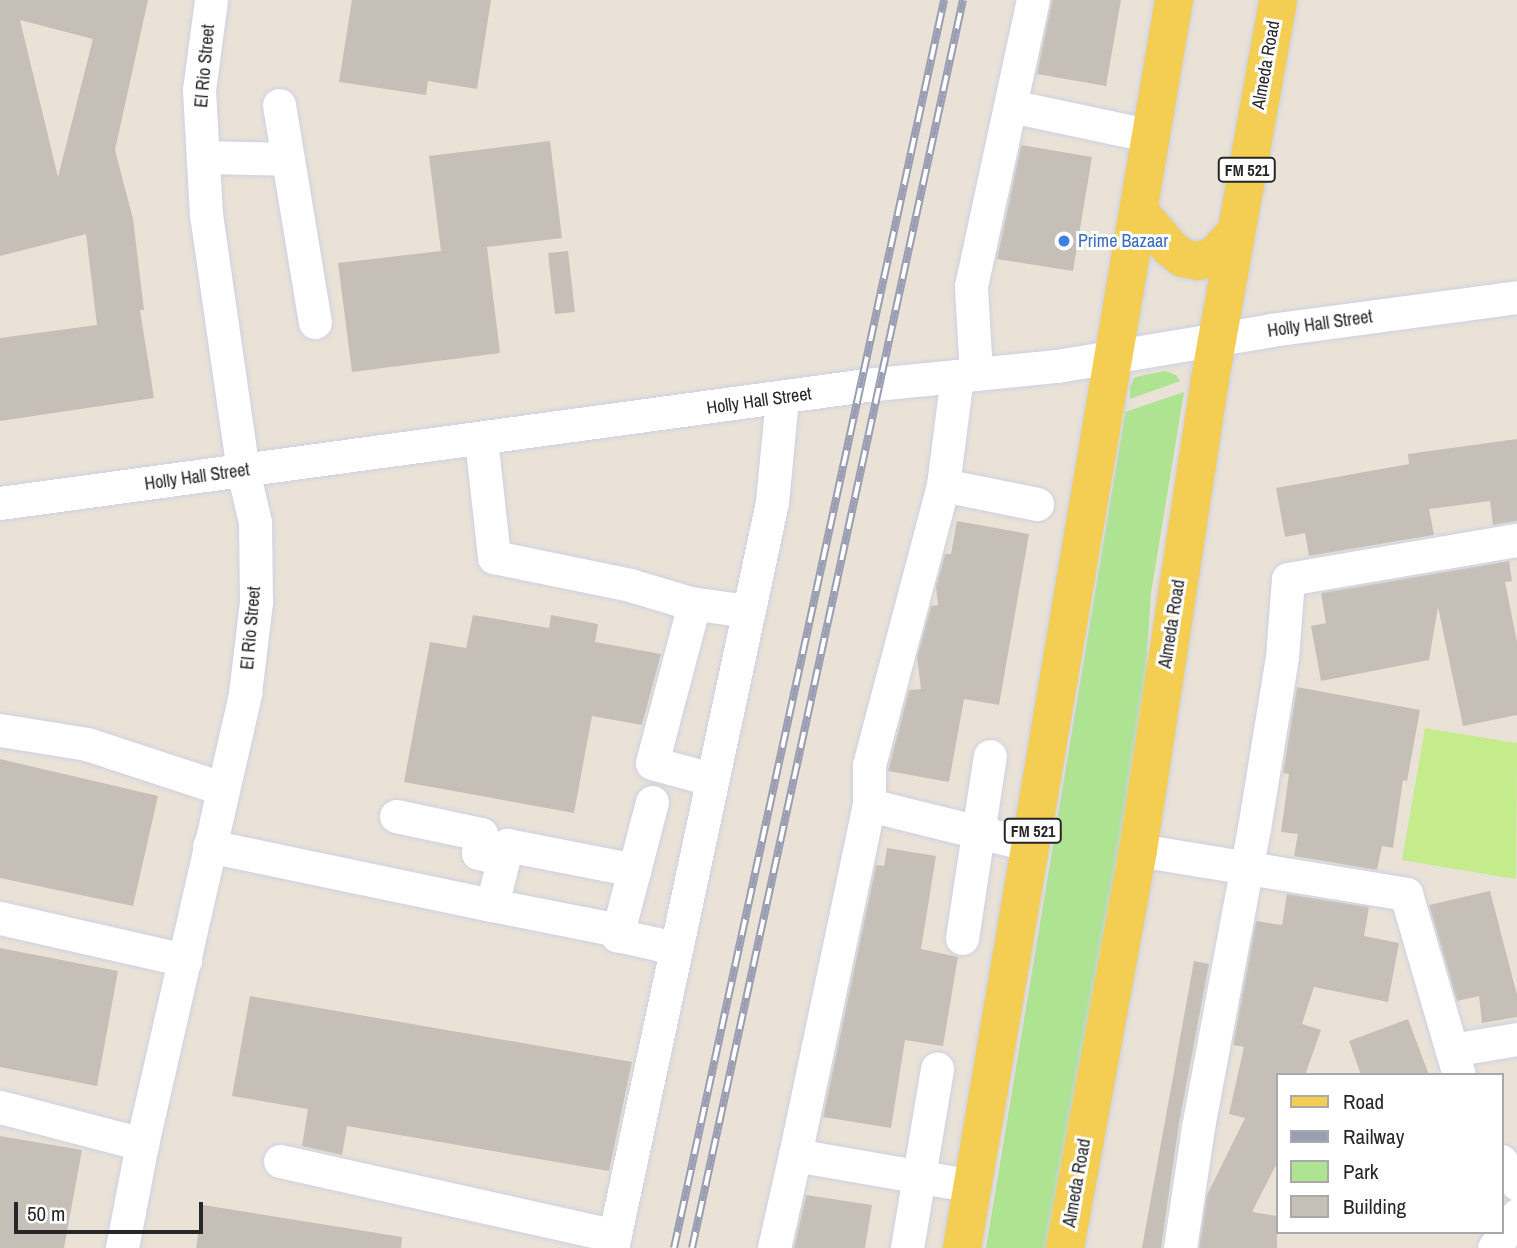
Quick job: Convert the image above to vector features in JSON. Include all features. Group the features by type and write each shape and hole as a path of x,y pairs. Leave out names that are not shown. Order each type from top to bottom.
{"main road":[{"name":"FM 521","path":"962,1248 1174,0"},
{"name":"Almeda Road","path":"1065,1248 1138,849 1217,340 1278,0"},
{"path":"1139,211 1170,248 1183,258 1198,261 1213,257 1236,232"}],"street":[{"name":"El Rio Street","path":"122,1248 142,1144 185,960 221,788 245,693 256,602 255,523 243,471 206,215 199,90 211,0"},
{"path":"775,1248 869,805 869,765 943,485 967,375 971,286 1033,0"},
{"path":"279,105 315,322"},
{"path":"1011,106 1152,136"},
{"path":"203,157 288,159"},
{"name":"Holly Hall Street","path":"0,503 866,385 1114,357 1517,297"},
{"path":"280,1161 614,1242 772,502 782,398"},
{"path":"481,439 495,557 630,585 694,604 748,611"},
{"path":"943,485 1037,504"},
{"path":"1180,1248 1198,1127 1247,869 1282,657 1288,579 1517,540"},
{"path":"694,604 652,764 711,779"},
{"path":"0,730 86,744 221,788"},
{"path":"962,938 990,756"},
{"path":"652,802 617,935 675,948"},
{"path":"869,805 1031,845"},
{"path":"396,816 481,834 478,853 503,859"},
{"path":"492,905 507,845 635,870"},
{"path":"209,846 618,930"},
{"path":"1138,849 1406,894 1456,1062 1517,1038"},
{"path":"0,918 185,960"},
{"path":"907,1248 937,1068"},
{"path":"0,1107 142,1144"},
{"path":"794,1155 973,1186"},
{"path":"1503,1164 1517,1184"},
{"path":"1494,1248 1517,1215"}],"green space":[{"path":"1165,371 1176,375 1180,381 1130,399 1130,386 1135,377"},
{"path":"1184,392 1151,593 1142,729 1053,1248 986,1248 1125,412"},
{"path":"1425,728 1517,743 1516,879 1402,860"}],"building":[{"path":"0,0 148,0 115,150 133,219 144,310 140,310 154,398 0,421 0,338 97,325 86,234 0,256","holes":["20,20 93,39 58,177"]},
{"path":"352,0 491,0 477,89 428,81 426,95 339,82"},
{"path":"1052,0 1121,0 1106,86 1037,74"},
{"path":"550,141 562,238 487,247 500,353 352,372 338,263 441,251 429,156"},
{"path":"1021,145 1092,157 1073,271 997,259"},
{"path":"568,251 575,312 555,314 548,253"},
{"path":"1517,439 1517,521 1493,525 1490,501 1429,509 1434,535 1309,556 1305,533 1285,537 1276,488 1409,464 1408,454"},
{"path":"957,521 1029,534 999,705 964,699 949,782 888,771 909,690 921,689 917,657 931,606 938,605 936,586 945,554 951,554"},
{"path":"1509,561 1512,581 1505,582 1517,642 1517,715 1463,726 1438,607 1429,660 1321,681 1311,626 1326,623 1321,593"},
{"path":"473,615 549,628 551,615 598,624 595,642 661,654 642,725 592,716 574,813 404,782 430,642 466,648"},
{"path":"1297,687 1420,710 1407,781 1403,780 1393,848 1382,846 1377,870 1294,856 1298,834 1281,832 1289,774 1283,773"},
{"path":"0,759 158,796 133,906 0,878"},
{"path":"887,848 936,856 921,949 958,957 943,1046 905,1040 891,1128 823,1117 876,865 884,866"},
{"path":"1490,891 1517,995 1517,1017 1482,1023 1479,996 1457,1001 1429,905"},
{"path":"1287,894 1369,907 1364,936 1399,943 1388,1002 1314,987 1302,1024 1321,1030 1306,1073 1276,1073 1276,1165 1252,1212 1276,1216 1277,1248 1199,1248 1207,1195 1245,1118 1229,1114 1244,1047 1233,1045 1256,921 1282,925"},
{"path":"0,948 118,971 97,1086 0,1067"},
{"path":"1194,961 1209,964 1179,1124 1161,1248 1142,1248"},
{"path":"250,996 632,1062 609,1171 347,1126 342,1155 302,1146 308,1109 232,1096"},
{"path":"1408,1019 1428,1073 1360,1073 1349,1041"},
{"path":"0,1136 82,1150 64,1248 0,1248"},
{"path":"806,1195 872,1205 865,1248 794,1248"},
{"path":"203,1205 402,1237 401,1248 196,1248"}],"railway":[{"path":"674,1248 944,0"},
{"path":"692,1248 963,0"}],"place":[{"name":"Prime Bazaar","path":"1064,241"}]}
